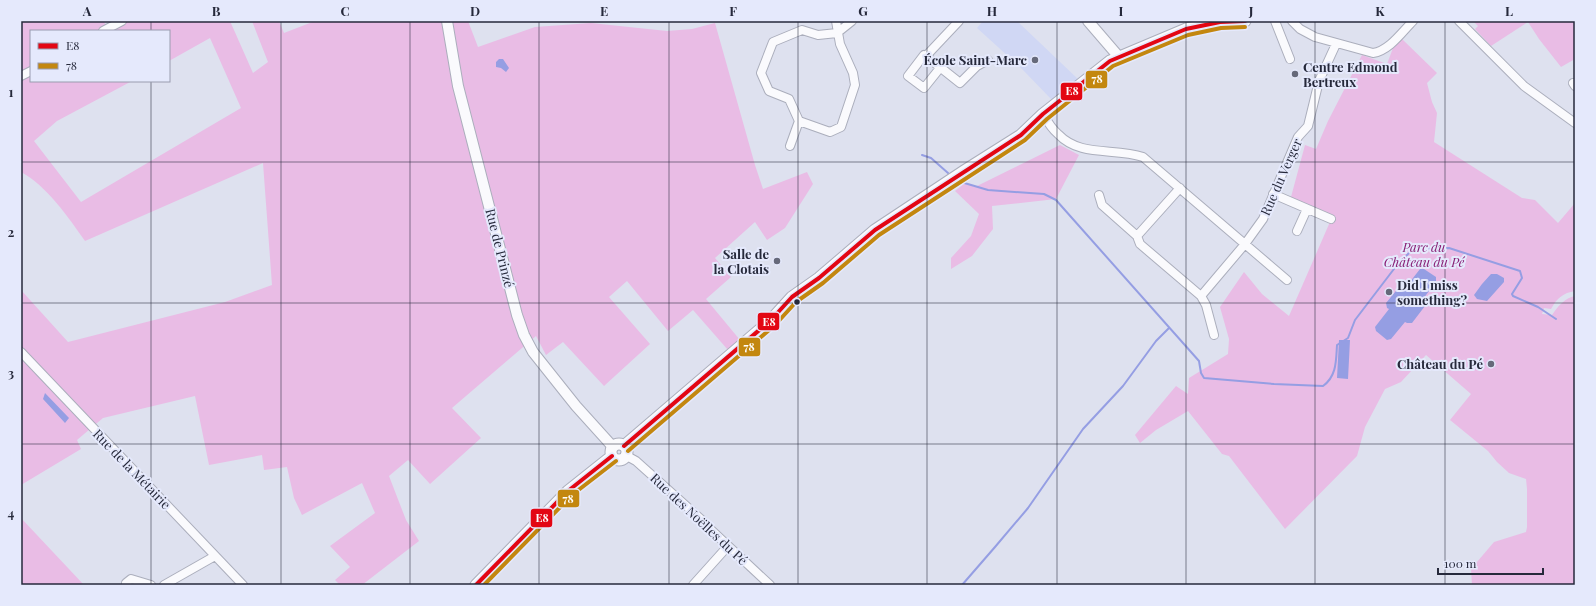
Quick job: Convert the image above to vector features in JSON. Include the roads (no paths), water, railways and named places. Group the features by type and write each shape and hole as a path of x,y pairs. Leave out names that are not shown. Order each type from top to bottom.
{"main road":[{"path":"476,585 568,491 612,452 618,444 625,451 771,320 792,297 819,278 875,230 1014,140 1043,114 1110,61 1186,29 1220,22 1245,21"}],"street":[{"path":"106,30 122,21"},
{"name":"Rue de Prinzé","path":"446,21 458,86 517,315 524,335 533,352 612,452"},
{"path":"799,121 830,132 841,127 855,85 853,73 844,54 837,33 836,21"},
{"path":"790,146 799,121 789,99 769,91 761,73 773,42 802,30 818,35 837,33 852,21"},
{"path":"940,68 924,88 908,76 924,55 926,56 959,21"},
{"path":"1088,21 1119,57"},
{"path":"1275,21 1290,59"},
{"path":"1293,21 1305,33 1315,37 1365,52 1380,52 1413,21"},
{"path":"1460,21 1524,86 1575,123"},
{"name":"Rue du Verger","path":"1201,296 1246,244 1263,219 1298,137 1308,126 1320,81 1336,44"},
{"path":"926,56 960,83 977,66 988,60"},
{"path":"21,76 30,72"},
{"path":"1043,114 1057,134 1072,145 1088,150 1126,152 1143,157 1287,280"},
{"path":"1137,236 1180,188"},
{"path":"1273,194 1331,219"},
{"path":"1099,196 1102,205 1137,236 1140,244 1201,296 1206,305 1214,334"},
{"path":"1297,231 1307,209"},
{"name":"Rue de la Métairie","path":"21,352 243,585"},
{"name":"Rue des Noëlles du Pé","path":"625,451 704,522 770,585"},
{"path":"693,585 728,546"},
{"path":"164,585 215,556"},
{"path":"126,583 131,579 151,585"}],"water":[{"path":"499,59 503,59 509,68 506,72 501,68 496,67 496,62"},
{"path":"1420,269 1424,269 1436,277 1436,282 1423,299 1425,301 1425,306 1412,323 1405,322 1391,339 1387,340 1376,331 1375,327 1389,309 1387,308 1386,303 1400,286 1404,285 1406,287"},
{"path":"1491,274 1497,274 1504,278 1504,282 1487,301 1477,299 1474,295"},
{"path":"1339,340 1350,340 1348,379 1337,378"},
{"path":"45,393 69,418 65,423 43,399"}],"waterway":[{"path":"922,155 931,158 948,173"},
{"path":"961,182 988,190 1044,194 1056,200 1199,361 1201,373 1204,378 1274,384 1323,386 1328,382 1333,373 1336,362 1337,345 1348,338 1355,320 1397,265 1413,249 1449,248 1520,271 1522,278 1512,294 1513,296 1538,307 1556,319"},
{"path":"962,585 1028,508 1083,429 1123,386 1156,341 1169,328"}],"place":[{"name":"École Saint-Marc","path":"1035,60"},
{"name":"Centre Edmond Bertreux","path":"1295,74"},
{"name":"Salle de la Clotais","path":"777,261"},
{"name":"Did I miss something?","path":"1389,292"},
{"name":"Château du Pé","path":"1491,364"}],"park label":[{"name":"Parc du Château du Pé","path":"1424,254"}]}
